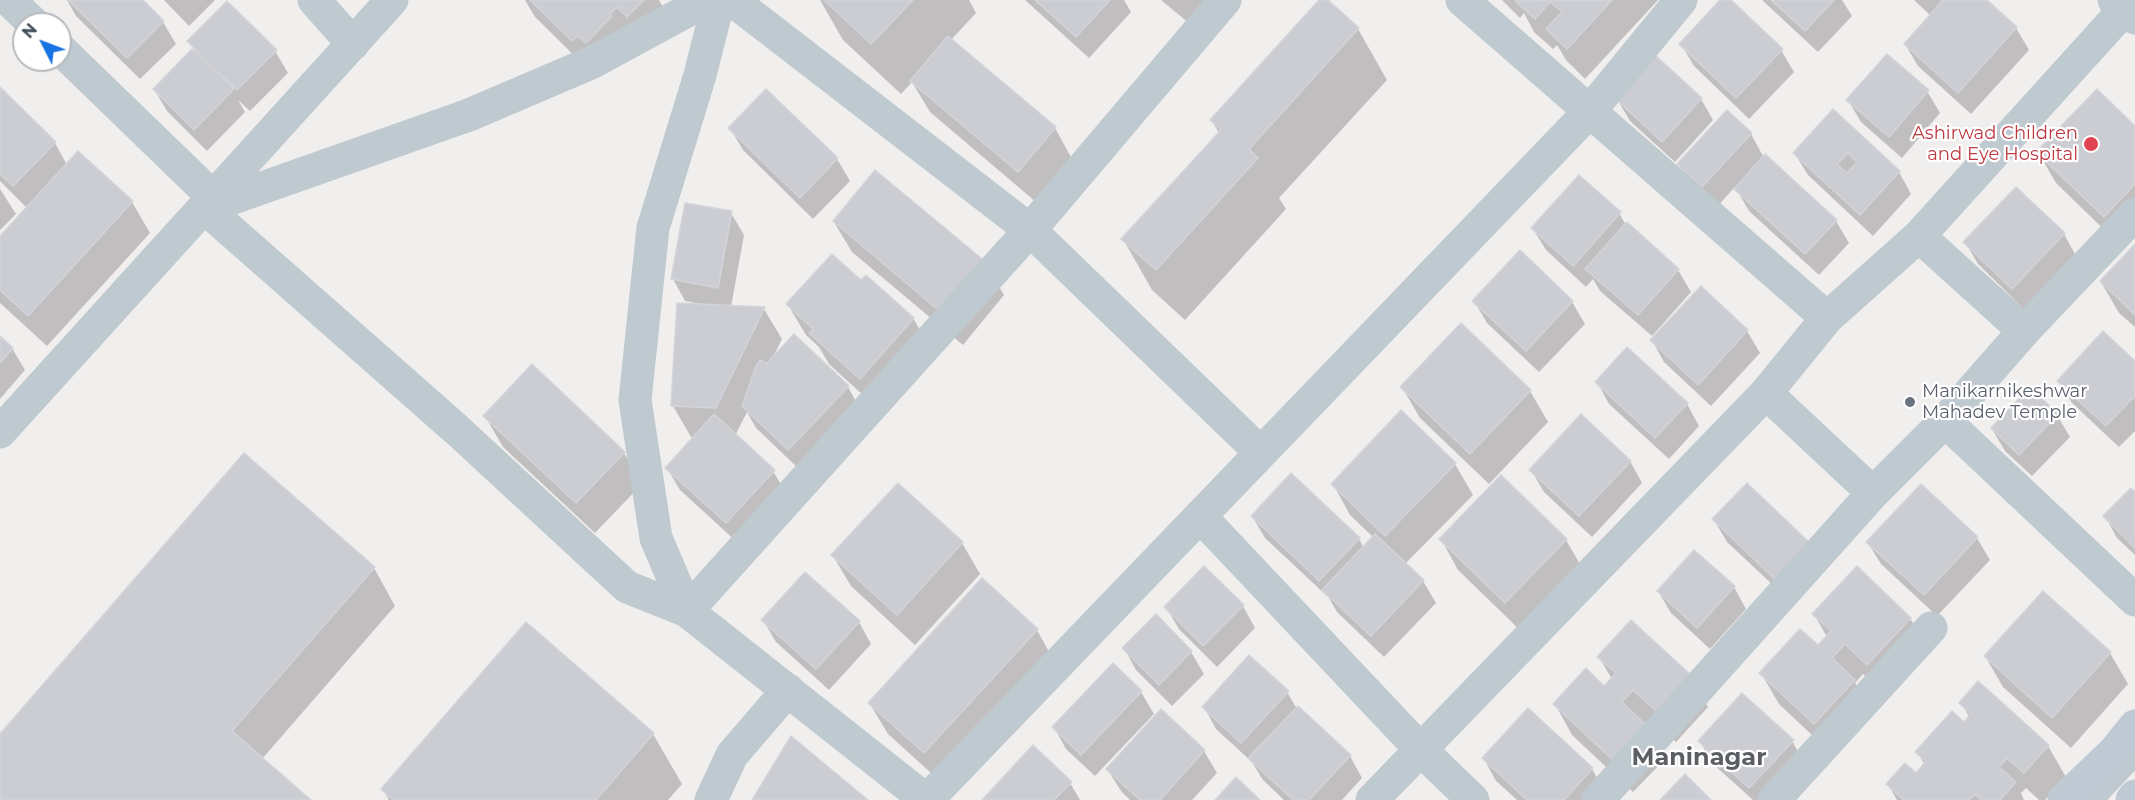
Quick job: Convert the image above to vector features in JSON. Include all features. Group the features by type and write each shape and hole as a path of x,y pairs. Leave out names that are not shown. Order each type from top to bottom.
{"main road":[{"path":"2064,800 2114,752 2135,726"},
{"path":"2132,800 2135,796"}],"street":[{"path":"9,0 22,12"},
{"path":"314,0 353,44"},
{"path":"1,429 392,0"},
{"path":"209,203 469,115 593,62 707,0"},
{"path":"687,611 656,538 635,400 653,228 700,75 719,0"},
{"path":"732,0 1030,230 1261,453"},
{"path":"687,611 1030,230 1225,0"},
{"path":"1462,0 1827,318"},
{"path":"72,61 209,203 627,587 687,611 927,800 1590,111 1681,0"},
{"path":"1372,800 1767,393 1827,318 1919,236 2127,7"},
{"path":"1598,800 1873,493 1945,421 2024,331 2135,214"},
{"path":"1919,236 2024,331"},
{"path":"1767,393 1873,493"},
{"path":"1945,421 2135,600"},
{"path":"1200,516 1421,750 1473,800"},
{"path":"1774,800 1931,628"},
{"path":"711,800 732,755 788,690"}],"lane":[{"path":"2093,800 2135,755"}],"building":[{"path":"68,0 143,0 164,21 127,58"},
{"path":"530,0 644,0 627,17 617,7 610,14 612,16 586,43 578,36 572,41"},
{"path":"824,0 913,0 871,44"},
{"path":"1035,0 1110,0 1076,37"},
{"path":"1319,0 1328,0 1359,28 1249,149 1258,158 1156,270 1121,239 1221,130 1210,120"},
{"path":"1612,0 1567,49 1546,29 1562,12 1550,2 1535,19 1515,1"},
{"path":"1720,0 1731,0 1783,49 1736,98 1679,44"},
{"path":"1771,0 1834,0 1805,31"},
{"path":"1943,0 1987,0 2017,27 1958,93 1904,44"},
{"path":"227,1 277,50 237,90 187,41"},
{"path":"948,36 1056,127 1018,172 910,81"},
{"path":"192,49 234,89 194,130 153,89"},
{"path":"1887,54 1929,90 1889,137 1846,100"},
{"path":"1655,55 1702,98 1662,142 1616,99"},
{"path":"0,87 56,142 13,186 0,174"},
{"path":"766,89 838,158 800,198 728,128"},
{"path":"2097,89 2135,126 2135,184 2104,217 2036,152"},
{"path":"1833,109 1900,171 1860,215 1793,153","holes":["1848,153 1857,162 1847,173 1837,164"]},
{"path":"1727,110 1752,133 1702,187 1677,164"},
{"path":"78,151 133,201 28,316 0,290 0,236"},
{"path":"1765,154 1837,220 1805,254 1734,189"},
{"path":"875,170 987,263 944,315 833,221"},
{"path":"1579,175 1621,212 1573,266 1531,228"},
{"path":"2016,187 2065,233 2012,289 1963,242"},
{"path":"685,203 732,211 718,288 671,279"},
{"path":"1627,222 1679,269 1638,315 1585,269"},
{"path":"2135,244 2135,315 2100,281"},
{"path":"1520,250 1573,301 1526,351 1472,301"},
{"path":"832,254 861,280 866,275 914,318 860,379 809,333 813,329 786,304"},
{"path":"1701,286 1748,330 1698,385 1650,340"},
{"path":"677,303 765,307 716,408 671,406"},
{"path":"1461,323 1531,390 1470,454 1400,387"},
{"path":"2103,331 2135,361 2135,396 2106,426 2057,381"},
{"path":"794,334 849,386 788,450 742,406 757,364 761,360 766,364"},
{"path":"0,336 13,348 0,363"},
{"path":"1627,347 1688,403 1655,438 1595,382"},
{"path":"532,364 625,452 576,503 483,416"},
{"path":"2030,387 2058,414 2019,455 1991,428"},
{"path":"1401,410 1456,463 1385,536 1331,484"},
{"path":"714,414 775,470 726,523 665,468"},
{"path":"1581,414 1631,461 1579,516 1529,470"},
{"path":"244,453 375,567 232,731 311,800 0,800 0,734"},
{"path":"1291,473 1360,538 1319,581 1251,516"},
{"path":"1501,475 1567,539 1505,603 1439,539"},
{"path":"898,483 963,542 897,615 831,555"},
{"path":"1747,483 1813,546 1778,582 1712,519"},
{"path":"1921,484 1978,537 1924,595 1866,542"},
{"path":"2131,488 2135,492 2135,548 2103,516"},
{"path":"1375,534 1424,580 1371,636 1322,590"},
{"path":"1694,550 1735,586 1697,628 1657,591"},
{"path":"1204,566 1244,605 1203,646 1164,607"},
{"path":"1857,566 1911,618 1867,665 1845,644 1832,658 1855,680 1814,724 1759,673 1800,629 1818,645 1831,631 1812,614"},
{"path":"805,572 860,621 816,669 761,620"},
{"path":"982,578 1038,629 924,753 868,703"},
{"path":"2043,591 2111,652 2052,718 1984,656"},
{"path":"1156,614 1192,651 1159,685 1122,648"},
{"path":"1631,620 1691,675 1657,712 1633,690 1622,702 1648,727 1615,762 1553,704 1586,668 1604,686 1616,673 1597,657"},
{"path":"526,622 654,733 596,800 393,800 381,789"},
{"path":"1249,655 1289,691 1241,743 1202,707"},
{"path":"1113,663 1142,691 1081,755 1052,727"},
{"path":"1978,681 2049,745 2024,773 2007,758 1999,767 2016,782 2000,800 1981,800 1975,794 1969,800 1904,800 1886,784 1905,763 1916,773 1926,761 1915,752 1952,711 1964,722 1971,714 1959,703"},
{"path":"1742,693 1794,740 1749,788 1698,741"},
{"path":"1298,706 1351,755 1309,800 1293,800 1248,758"},
{"path":"1528,708 1593,768 1564,800 1527,800 1482,758"},
{"path":"1161,709 1205,750 1160,800 1140,800 1106,769"},
{"path":"791,736 868,800 752,800"},
{"path":"1033,745 1072,782 1054,800 982,800"},
{"path":"1685,774 1711,800 1660,800"},
{"path":"1236,777 1260,800 1215,800"}],"place":[{"name":"Ashirwad Children and Eye Hospital","path":"2091,144"},
{"name":"Manikarnikeshwar Mahadev Temple","path":"1910,402"}],"district":[{"name":"Maninagar","path":"1699,758"}]}
